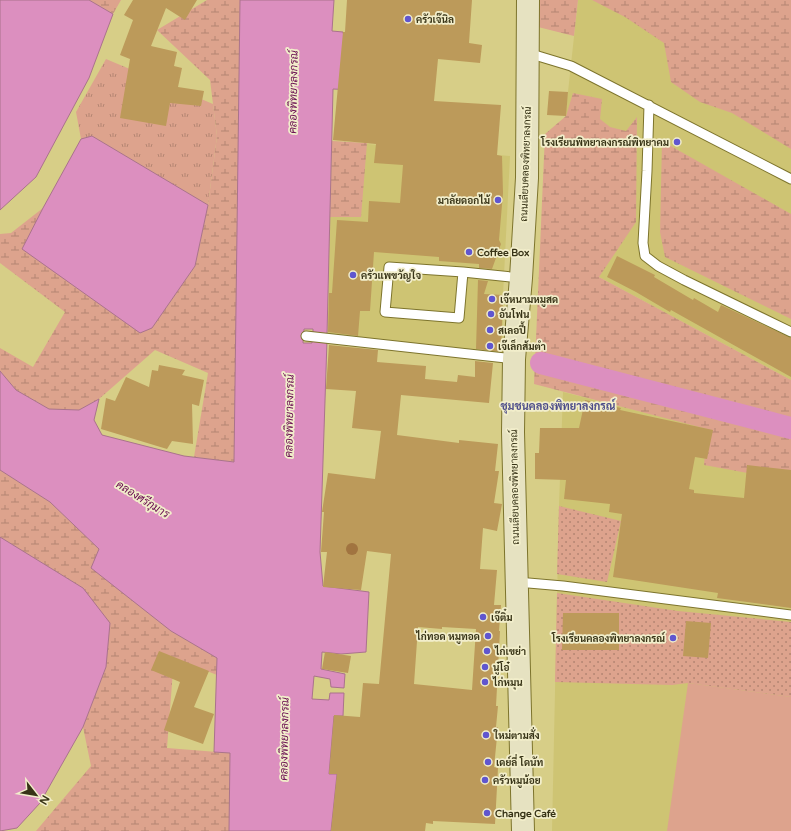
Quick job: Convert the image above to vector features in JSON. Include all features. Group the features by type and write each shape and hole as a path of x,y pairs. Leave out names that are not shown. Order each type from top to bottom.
{"main road":[{"name":"ถนนเลียบคลองพิทยาลงกรณ์","path":"523,831 513,432 514,359 527,178 528,0"}],"lane":[{"path":"528,53 571,66 791,179"},
{"path":"649,105 643,242 645,256 658,266 684,280 791,332"},
{"path":"463,272 459,318 385,312 389,267 463,272 521,278"},
{"path":"306,336 514,359"},
{"path":"517,582 563,586 791,616"}],"shaded area":[{"name":"โรงเรียนพิทยาลงกรณ์พิทยาคม","path":"578,0 791,0 791,380 599,277 551,248"},
{"path":"332,141 510,156 503,295 503,355 327,334"},
{"name":"โรงเรียนคลองพิทยาลงกรณ์","path":"563,392 791,449 791,831 552,831"}],"green space":[{"path":"89,0 121,0 113,14"},
{"path":"207,0 241,0 234,462 194,457 208,373 155,350 99,399 79,410 49,409 16,390 0,371 0,348 33,367 65,312 0,263 0,234 11,233 43,208 23,249 152,328 195,266 208,205 217,136 210,80 157,30"},
{"path":"539,0 578,0 574,36 538,27"},
{"path":"592,0 791,0 791,149 732,113 700,102 671,82 664,43 625,17"},
{"path":"106,59 213,104 217,136 208,205 92,136 81,139 76,112"},
{"path":"573,93 602,99 600,119 610,127 626,131 637,117 636,222 599,277 791,380 791,481 704,465 707,429 534,384 545,134 566,116"},
{"path":"332,141 367,143 361,217 330,217"},
{"path":"662,141 791,214 791,319 665,257 660,232"},
{"path":"0,470 50,502 99,549 92,568 171,631 217,658 217,675 174,658 167,748 230,753 229,831 36,831 91,766 83,727 106,667 83,588 0,537"},
{"path":"559,506 621,521 607,582 557,574"},
{"path":"557,593 678,611 791,622 791,697 688,683 672,685 555,682"},
{"path":"688,683 791,697 791,831 667,831"}],"water":[{"path":"0,0 89,0 113,14 89,78 36,177 0,210"},
{"path":"240,0 334,0 332,31 343,32 356,90 333,89 327,334 313,334 313,329 304,329 303,343 312,343 312,340 327,340 320,552 323,586 369,592 366,652 341,654 322,652 321,669 345,674 344,688 331,687 330,679 314,676 312,699 329,700 330,693 344,693 343,716 334,716 329,774 337,774 331,831 229,831 230,753 214,752 217,658 171,631 91,568 99,549 50,502 0,470 0,371 16,390 49,409 79,410 99,399 94,420 102,435 184,456 234,462"},
{"path":"92,136 208,205 195,266 152,328 140,333 22,249 81,139"},
{"path":"0,537 83,588 110,623 106,667 83,727 40,803 17,828 0,831"}],"building":[{"path":"133,0 197,0 185,20 166,8 151,46 177,52 174,66 182,68 178,87 204,91 201,106 170,103 166,126 120,118 130,59 120,55 133,20 124,15"},
{"path":"347,0 472,0 469,43 482,45 480,63 438,59 434,101 501,105 497,155 502,156 503,193 499,240 501,244 492,269 479,268 479,264 439,261 439,257 374,252 370,311 360,311 358,336 328,332 329,293 332,293 337,220 368,222 369,201 400,203 403,165 374,163 376,144 333,140"},
{"path":"549,91 568,92 566,116 547,115"},
{"path":"617,256 655,275 654,277 693,300 694,298 718,312 721,305 791,338 791,377 671,310 670,312 607,277"},
{"path":"478,280 488,281 484,294 503,295 501,352 476,349"},
{"path":"329,345 378,350 377,362 426,366 425,379 457,382 458,375 475,377 475,361 493,363 489,403 401,395 397,435 459,443 459,440 498,444 495,471 499,471 494,503 502,504 497,531 483,528 480,569 497,570 494,605 501,605 496,706 498,706 496,727 498,727 494,767 498,768 495,824 433,821 433,824 426,823 425,831 331,831 337,774 329,774 334,715 360,717 363,683 379,684 391,554 367,551 361,590 323,587 327,552 321,552 324,512 322,512 328,473 375,479 381,431 352,428 356,391 326,389","holes":["418,627 442,629 442,627 476,629 472,690 414,684"]},
{"path":"159,365 185,370 182,375 204,380 199,406 192,404 193,444 172,441 167,449 101,429 106,398 115,401 126,377 149,387 152,370 158,371"},
{"path":"585,400 621,408 620,410 713,430 707,459 695,457 689,489 694,490 694,493 744,498 747,465 791,470 791,608 717,598 718,593 613,577 622,514 609,512 610,504 564,499 566,480 535,479 535,453 539,453 540,428 579,428"},
{"path":"563,613 619,613 619,650 562,650"},
{"path":"686,621 711,623 708,658 683,656"},
{"path":"159,651 209,671 194,707 214,714 203,744 164,730 180,682 151,670"},
{"path":"325,652 351,656 348,673 322,669"}],"waterway":[{"path":"541,363 791,428"}],"place":[{"name":"ครัวเจ๊นิล","path":"408,19"},
{"name":"โรงเรียนพิทยาลงกรณ์พิทยาคม","path":"677,142"},
{"name":"มาลัยดอกไม้","path":"498,200"},
{"name":"Coffee Box","path":"469,252"},
{"name":"ครัวแพขวัญใจ","path":"353,275"},
{"name":"เจ๊หนามหมูสด","path":"492,299"},
{"name":"อันโฟน","path":"491,314"},
{"name":"สเลอปี้","path":"490,330"},
{"name":"เจ๊เล็กส้มตำ","path":"490,346"},
{"name":"เจ๊ติ๋ม","path":"483,617"},
{"name":"ไก่ทอด หมูทอด","path":"488,636"},
{"name":"โรงเรียนคลองพิทยาลงกรณ์","path":"673,638"},
{"name":"ไก่เขย่า","path":"487,651"},
{"name":"นู๋โอ๋","path":"485,667"},
{"name":"ไก่หมุน","path":"485,682"},
{"name":"ใหม่ตามสั่ง","path":"486,735"},
{"name":"เดย์ลี่ โดนัท","path":"488,762"},
{"name":"ครัวหมูน้อย","path":"485,780"},
{"name":"Change Café","path":"487,813"}],"district":[{"name":"ชุมชนคลองพิทยาลงกรณ์","path":"558,406"}],"water label":[{"name":"คลองพิทยาลงกรณ์","path":"293,92"},
{"name":"คลองพิทยาลงกรณ์","path":"289,416"},
{"name":"คลองศรีกุมาร","path":"143,499"},
{"name":"คลองพิทยาลงกรณ์","path":"284,739"}]}
